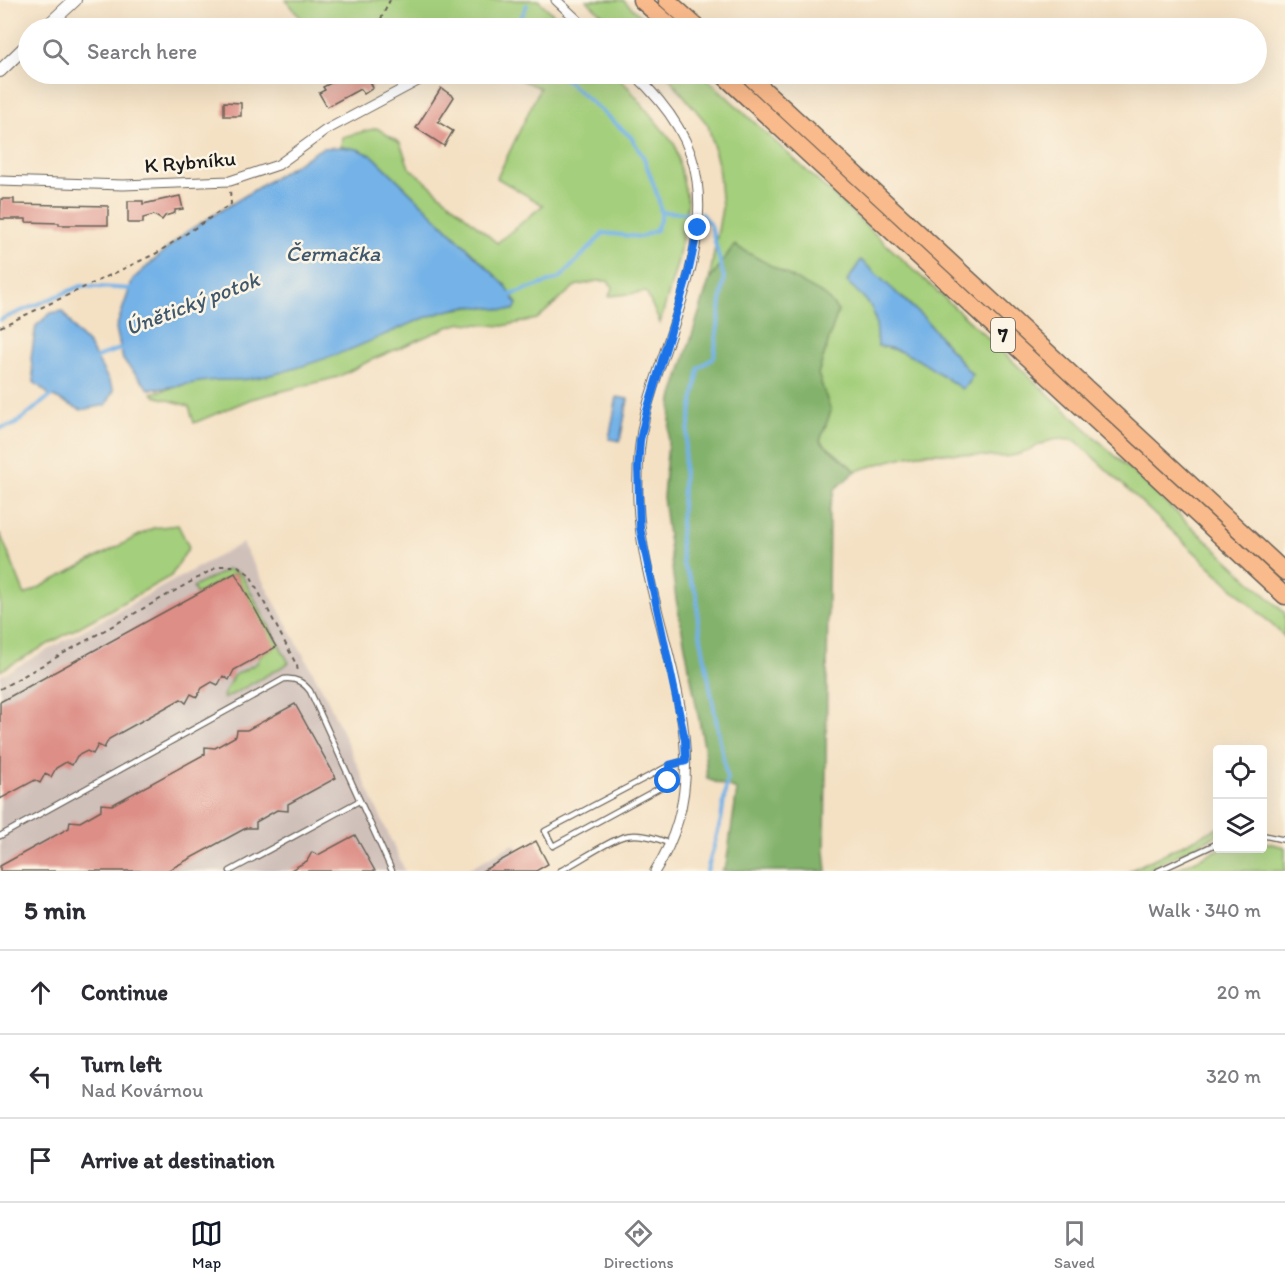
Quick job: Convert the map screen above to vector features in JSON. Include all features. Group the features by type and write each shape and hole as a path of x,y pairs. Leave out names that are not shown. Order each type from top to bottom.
{"highway":[{"path":"641,0 662,18"},
{"path":"667,0 687,18"},
{"name":"7","path":"733,84 1285,596"},
{"name":"7","path":"758,84 1285,572"}],"street":[{"path":"56,18 75,0"},
{"path":"556,0 575,18"},
{"path":"0,70 18,53"},
{"name":"K Rybníku","path":"0,181 123,185 230,181 278,165 326,129 412,84"},
{"path":"643,84 666,109 687,143 698,183 698,228 688,274 646,414 640,440 638,468 640,528 681,717 686,761 682,810 670,844 655,871"}],"lane":[{"path":"0,836 284,679 296,680 303,683 310,691 392,871"},
{"path":"670,765 668,781 665,785 553,846 545,831 670,765 686,761"},
{"path":"230,871 359,801"},
{"path":"1267,836 1285,840"},
{"path":"560,871 622,837 650,837 670,844"},
{"path":"1158,871 1213,845"}],"path":[{"path":"381,18 390,0"},
{"path":"0,327 157,253 231,204 230,181"},
{"path":"0,689 219,566 238,566 250,575 297,666 296,680"}],"shaded area":[{"path":"242,543 326,696 405,871 0,871 0,676"},
{"path":"536,841 548,864 536,871 464,871 514,844 519,851"}],"green space":[{"path":"286,0 538,0 557,18 301,18"},
{"path":"586,0 623,0 643,18 606,18"},
{"path":"531,84 625,84 675,145 688,203 678,260 660,323 646,292 609,296 613,287 608,281 597,281 575,286 537,319 503,326 462,323 448,327 338,377 251,399 194,423 189,406 155,396 152,393 195,382 220,379 449,310 485,305 502,310 517,304 505,285 373,156 357,149 341,147 342,137 377,128 400,143 409,167 497,243 543,205 497,178 540,88"},
{"path":"674,84 713,84 1285,613 1285,637 1076,441 1064,439 1048,441 1021,454 1000,457 941,453 919,454 856,471 820,441 830,411 818,374 838,311 734,245 709,281 722,208 718,164 708,125","holes":["903,298 925,319 972,375 962,388 912,356 878,346 876,314 870,303"]},
{"path":"734,245 826,296 838,311 818,374 831,411 820,441 856,471 835,489 829,511 825,851 827,871 722,871 726,865 737,790 707,779 704,746 676,599 663,497 672,399 709,281"},
{"path":"178,525 189,547 171,576 0,671 0,533 25,595 153,528"},
{"path":"227,570 235,571 242,576 289,663 224,699 223,696 233,676 257,663 260,656 275,647 235,573 196,594 193,587"},
{"path":"1213,830 1213,837 1144,871 1129,871"},
{"path":"1267,843 1285,847 1285,871 1172,871 1213,852 1267,853"}],"water":[{"name":"Čermačka","path":"322,148 357,149 373,156 505,285 517,304 514,310 477,306 449,310 406,325 349,350 272,375 149,389 123,360 116,328 133,279 186,232"},
{"path":"861,260 925,319 972,375 969,383 962,389 912,356 878,346 875,316 869,304 847,282"},
{"path":"63,311 77,333 89,345 114,390 106,405 81,410 51,396 34,382 31,358 36,326 51,313"},
{"path":"617,397 628,399 620,441 609,439"}],"building":[{"path":"329,84 371,84 373,88 364,94 360,89 327,107 319,93 325,90 323,87"},
{"path":"441,88 454,97 438,122 453,131 444,146 416,128"},
{"path":"224,102 241,103 241,116 224,116"},
{"path":"180,196 183,209 175,210 175,213 165,216 162,220 154,215 143,218 143,223 128,223 128,201 143,201 143,204"},
{"path":"1,199 14,199 14,204 108,206 108,225 59,225 59,223 26,222 26,219 0,219"},
{"path":"235,573 276,647 234,670 229,680 223,676 218,685 212,682 202,688 197,697 191,694 186,703 181,699 109,739 104,748 98,745 93,754 87,751 77,756 72,765 66,762 56,768 51,777 45,774 40,783 35,780 0,799 0,702"},
{"path":"295,704 336,778 288,804 288,811 277,810 256,822 256,828 246,828 167,871 0,871 0,866 69,828 70,821 80,822 101,810 101,804 112,805 205,754 205,747 215,748 236,736 237,730 247,730"},
{"path":"355,835 375,871 289,871 307,861 312,852 318,855"},
{"path":"536,841 548,864 536,871 482,871"}],"waterway":[{"name":"Únětický potok","path":"521,18 527,5"},
{"name":"Únětický potok","path":"507,294 511,295 560,278 604,233 640,237 656,230 661,218 658,197 644,158 631,137 570,84"},
{"path":"661,212 688,213"},
{"path":"701,214 711,226 724,278 714,357 699,368 685,448 680,543 683,564 697,595 698,622 727,779 721,820 707,871"},
{"path":"0,320 81,286 133,289"},
{"name":"Únětický potok","path":"92,362 102,355 123,348"},
{"name":"Únětický potok","path":"0,428 14,425 54,393"}],"route":[{"path":"668,781 670,765 686,761 685,740 640,528 638,468 640,440 646,414 688,274 698,228"}]}
